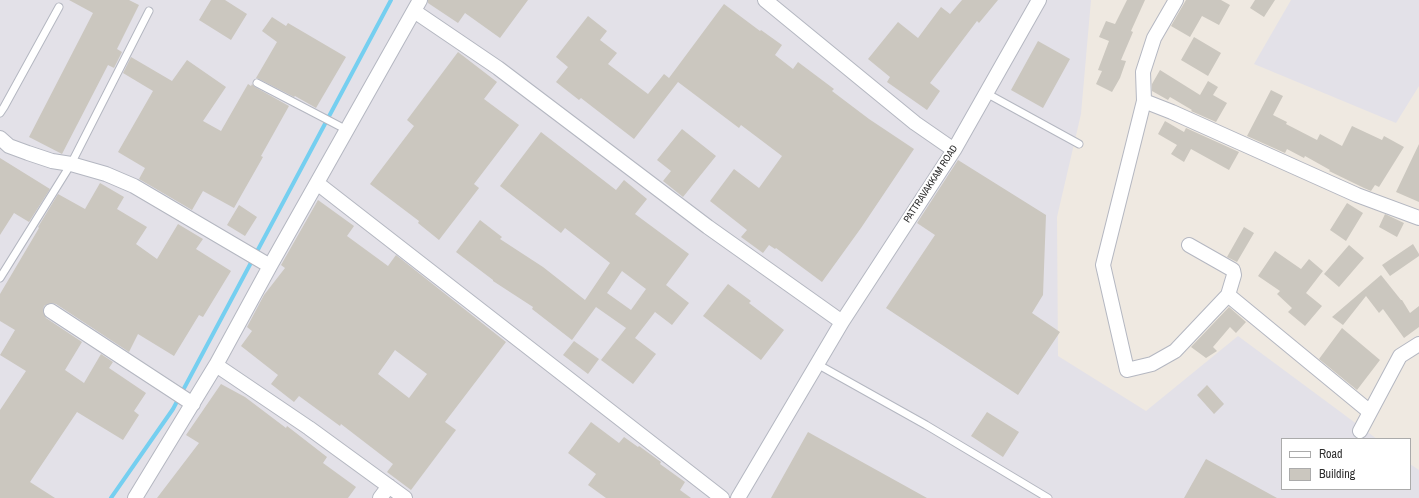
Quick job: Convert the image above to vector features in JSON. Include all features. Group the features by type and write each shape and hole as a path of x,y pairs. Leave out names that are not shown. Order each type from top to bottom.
{"street":[{"path":"765,0 915,123 954,150"},
{"name":"PATTRAVAKKAM ROAD","path":"738,498 842,322 954,150 1039,0"},
{"path":"1176,0 1154,38 1144,72 1144,101 1103,265 1127,370 1152,364 1175,351 1228,295 1234,275 1233,270 1189,245"},
{"path":"135,498 216,364 259,260 317,183 341,127 417,6 708,227 842,322"},
{"path":"1144,101 1172,112 1357,195 1419,218"},
{"path":"0,138 9,146 28,153 52,161 71,164 106,174 134,186 259,260"},
{"path":"317,183 722,498"},
{"path":"1228,295 1370,412"},
{"path":"51,311 193,404"},
{"path":"1360,431 1400,356 1419,344"},
{"path":"216,364 309,428 405,498"},
{"path":"380,498 389,486"}],"lane":[{"path":"0,113 58,7"},
{"path":"0,278 71,164 149,11"},
{"path":"258,83 341,127"},
{"path":"986,93 1079,144"},
{"path":"817,364 926,425 1048,498"}],"shaded area":[{"path":"0,0 1091,0 1081,114 1057,217 1058,356 1146,411 1238,336 1376,438 1281,438 1281,490 1411,490 1411,465 1419,470 1419,498 0,498"},
{"path":"1291,0 1419,0 1419,86 1396,123 1254,64"}],"building":[{"path":"69,0 129,0 139,5 117,49 122,52 114,68 108,65 62,154 29,137 93,13"},
{"path":"211,0 225,0 247,14 231,40 199,20"},
{"path":"428,0 528,0 500,38 465,13 458,23 428,3"},
{"path":"962,0 998,0 979,23 977,21 930,83 940,91 927,110 887,82 890,77 868,59 898,22 918,38 941,7 950,14"},
{"path":"1127,0 1145,0 1131,31 1133,32 1121,60 1126,61 1120,78 1112,92 1096,84 1102,71 1098,70 1109,41 1099,37 1106,21 1115,24"},
{"path":"1186,0 1221,0 1230,5 1219,25 1202,16 1190,37 1171,26"},
{"path":"1255,0 1275,0 1264,17 1250,8"},
{"path":"724,4 760,31 761,30 782,45 775,55 793,69 798,62 834,89 832,91 869,119 914,149 861,228 822,282 776,248 775,249 769,245 763,253 741,237 747,230 710,201 734,169 759,188 782,156 741,125 739,128 678,82 634,139 581,98 579,100 556,82 568,67 556,57 588,16 607,31 600,40 617,53 608,64 648,94 664,74 669,78"},
{"path":"272,17 286,26 288,23 346,57 316,108 295,96 294,97 256,78 277,42 262,31"},
{"path":"1194,37 1221,53 1208,76 1181,60"},
{"path":"1038,41 1070,59 1043,108 1011,90"},
{"path":"458,52 497,82 484,99 519,125 474,184 479,188 439,240 418,223 419,221 370,184 414,126 407,120"},
{"path":"131,57 172,81 187,60 226,87 203,121 221,131 248,84 251,86 252,84 289,106 261,156 263,157 234,208 203,191 192,210 139,179 145,168 118,152 153,91 123,73"},
{"path":"1160,70 1200,95 1208,81 1218,87 1213,95 1227,103 1216,122 1191,111 1192,110 1170,97 1168,100 1152,91 1152,84"},
{"path":"1271,90 1283,96 1273,115 1287,122 1286,124 1317,140 1320,134 1342,146 1352,126 1382,140 1384,136 1404,147 1379,187 1375,185 1371,191 1329,171 1330,170 1305,156 1304,158 1287,149 1285,153 1247,136"},
{"path":"1165,121 1184,132 1186,128 1239,152 1229,170 1191,149 1184,162 1171,154 1177,145 1158,134"},
{"path":"682,129 716,156 683,197 663,181 671,171 657,160"},
{"path":"541,132 616,190 624,180 647,199 635,214 689,254 666,285 689,303 672,325 655,312 635,338 656,354 633,384 601,360 626,328 596,307 572,340 532,309 533,307 493,281 456,252 480,220 502,237 500,239 543,267 585,300 610,263 565,228 561,233 500,186","holes":["622,271 646,289 631,310 607,293"]},
{"path":"1419,144 1419,202 1396,192"},
{"path":"0,158 50,189 29,222 14,213 0,235"},
{"path":"958,160 1046,215 1043,295 1032,313 1060,332 1018,395 886,308 935,235 917,223"},
{"path":"100,183 124,197 117,209 147,227 136,244 157,259 178,224 203,239 196,249 231,271 203,317 199,315 174,356 138,334 129,352 56,304 51,303 44,306 43,311 46,318 82,342 65,370 84,383 101,354 113,362 109,368 146,393 134,411 139,415 123,440 77,412 30,482 55,498 0,498 0,410 26,371 0,355 15,330 0,321 0,294 58,194 85,209"},
{"path":"318,200 354,226 347,236 388,266 396,255 506,342 445,422 456,430 411,490 387,472 393,464 341,424 340,426 299,396 294,402 271,384 278,375 241,346 252,331 247,327 264,295 285,268 281,265","holes":["395,350 427,374 409,398 378,374"]},
{"path":"1347,203 1363,213 1346,241 1330,230"},
{"path":"239,205 257,217 245,236 227,225"},
{"path":"1385,214 1404,223 1397,237 1379,227"},
{"path":"1244,227 1254,233 1237,262 1227,257"},
{"path":"1413,244 1419,256 1390,276 1382,265"},
{"path":"1349,245 1364,258 1339,287 1324,274"},
{"path":"1275,251 1301,269 1309,259 1323,271 1306,293 1322,306 1305,326 1288,312 1292,308 1277,294 1280,291 1258,276"},
{"path":"1381,275 1402,300 1410,313 1419,306 1419,327 1404,338 1383,309 1379,313 1366,296 1343,325 1332,317"},
{"path":"728,284 751,301 749,303 784,330 761,360 703,316"},
{"path":"1229,307 1246,322 1236,333 1230,327 1213,347 1217,351 1206,358 1191,347"},
{"path":"1342,328 1380,360 1357,390 1319,359"},
{"path":"574,341 599,359 588,374 563,355"},
{"path":"221,384 245,397 286,428 287,426 327,457 323,463 356,487 348,498 157,498 199,443 186,435"},
{"path":"1207,385 1224,404 1214,414 1197,395"},
{"path":"987,412 1019,432 1003,457 971,436"},
{"path":"591,422 619,443 624,437 661,462 660,464 685,482 680,490 691,498 606,498 588,485 596,474 568,453"},
{"path":"808,432 927,498 771,498"},
{"path":"1206,459 1277,498 1184,498"}],"waterway":[{"path":"111,498 173,409 391,0"}]}
